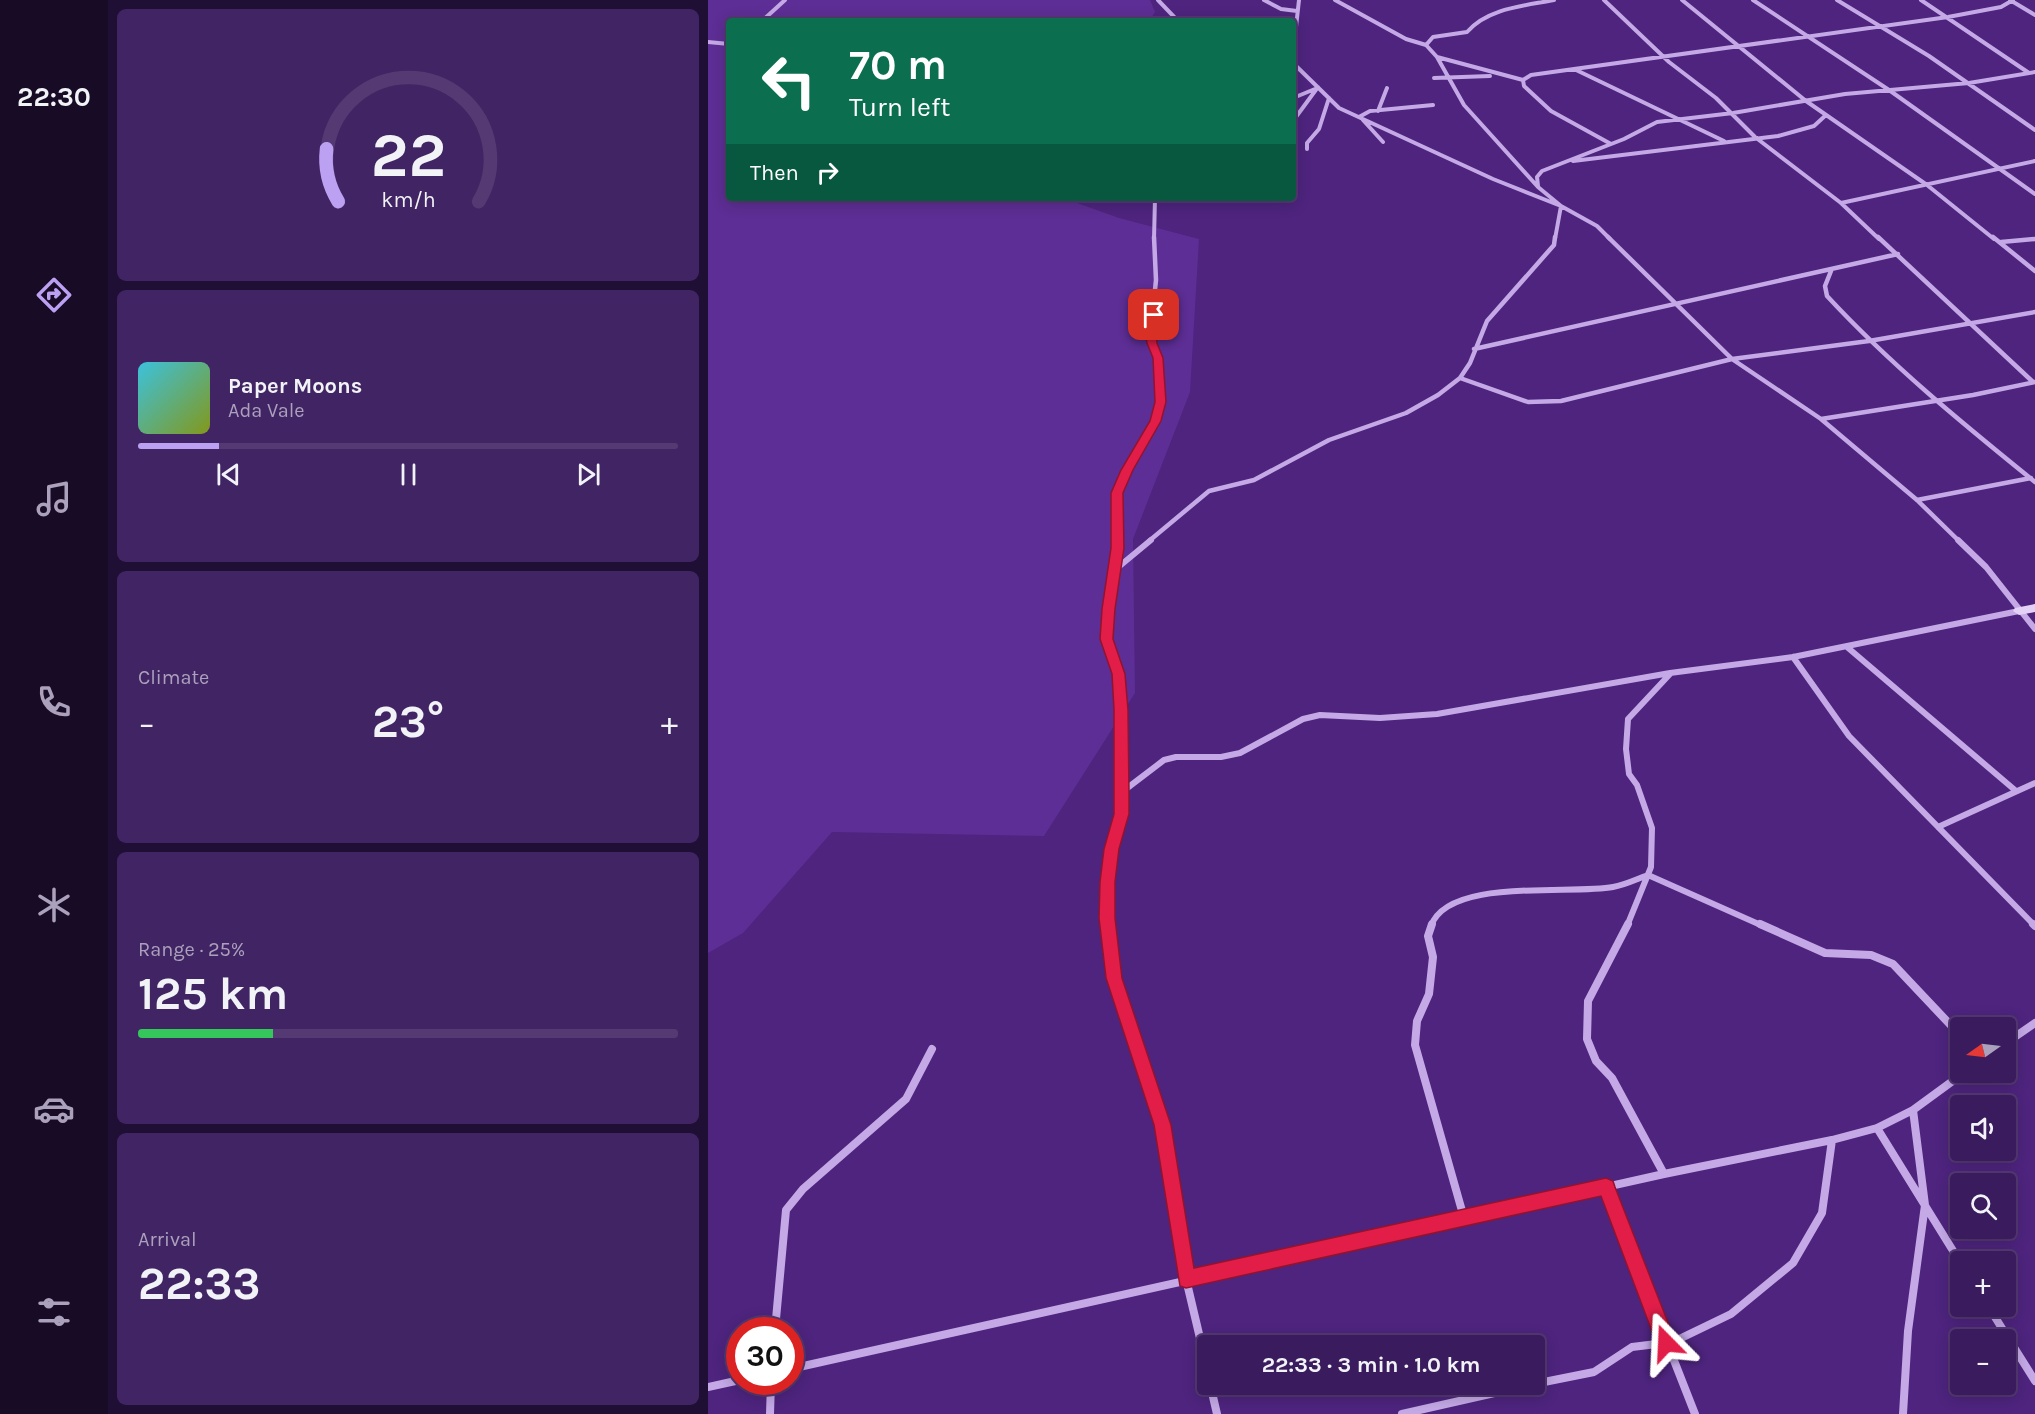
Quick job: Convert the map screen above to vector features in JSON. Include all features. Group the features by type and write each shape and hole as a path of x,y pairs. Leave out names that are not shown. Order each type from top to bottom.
{"street":[{"path":"765,18 785,0"},
{"path":"1158,0 1175,18"},
{"path":"1262,0 1266,8"},
{"path":"1262,0 1281,9 1297,11"},
{"path":"1296,22 1299,0"},
{"path":"1335,0 1407,39 1426,45 1437,57 1464,105 1538,187 1561,206"},
{"path":"1426,45 1432,37 1467,32 1472,23 1490,15 1554,0"},
{"path":"1604,0 1663,56 1733,113 1755,137 1841,203 2034,382"},
{"path":"1682,0 1806,101 1926,185 2035,271"},
{"path":"1753,0 1889,90 1997,170 2035,194"},
{"path":"1837,0 1905,41 2035,129"},
{"path":"1921,0 2032,73"},
{"path":"1437,57 1523,80 1531,75 1948,17 2001,7 2011,0 2035,15"},
{"path":"1168,10 1171,18"},
{"path":"708,42 726,44"},
{"path":"1296,66 1339,108 1493,179 1561,206 1597,226 1732,359 1821,419 1917,500 1986,567 2035,629"},
{"path":"1573,69 1725,141"},
{"path":"1538,187 1537,177 1542,171 1611,144 1657,122 2032,73"},
{"path":"1434,78 1450,80 1469,76 1505,76"},
{"path":"1523,80 1524,86 1551,111 1611,144"},
{"path":"1296,97 1317,88"},
{"path":"1296,117 1317,88"},
{"path":"1378,111 1387,88"},
{"path":"1307,149 1307,143 1313,140 1319,129 1323,109 1329,98"},
{"path":"1359,117 1370,111 1433,105"},
{"path":"1564,162 1638,155 1725,141 1778,136 1806,129 1826,115"},
{"path":"1359,117 1383,142"},
{"path":"1841,203 2035,161"},
{"path":"1115,569 1117,493 1127,470 1155,421 1160,402 1158,358 1150,329 1156,280 1153,255 1155,201"},
{"path":"1199,1335 1186,1279 1163,1125 1114,978 1107,918 1107,882 1121,814 1122,792 1119,674 1106,639 1112,575 1115,569 1209,491 1254,480 1329,440 1407,413 1438,395 1460,378 1470,363 1486,321 1554,245 1561,206"},
{"path":"2001,242 2035,239"},
{"path":"1474,349 1598,318 1676,304 1898,254"},
{"path":"1831,270 1825,286 1827,296 1869,341 1937,401 2034,479"},
{"path":"1460,378 1510,398 1545,402 1732,359 1869,341 2035,312"},
{"path":"1821,419 1937,401 2034,382"},
{"path":"1917,500 2034,479"},
{"path":"1122,792 1164,760 1176,757 1221,757 1240,753 1303,719 1320,715 1380,718 1437,714 1670,673 1793,657 2035,608"},
{"path":"1847,647 2016,791"},
{"path":"1793,657 1849,736 2035,926"},
{"path":"1664,1174 1612,1078 1596,1061 1587,1039 1588,1001 1634,915 1651,867 1652,828 1637,785 1629,774 1626,749 1628,719 1670,673"},
{"path":"1938,827 2035,783"},
{"path":"1464,1218 1415,1045 1417,1021 1429,994 1432,957 1428,936 1435,915 1459,900 1521,890 1571,890 1613,886 1648,875 1825,953 1871,955 1893,964 1950,1024"},
{"path":"2016,1036 2035,1023"},
{"path":"776,1317 786,1210 803,1189 906,1099 932,1049"},
{"path":"804,1366 1186,1279 1664,1174 1832,1140 1877,1128 1913,1110 1950,1083"},
{"path":"1903,1414 1908,1331 1925,1205 1913,1110"},
{"path":"1877,1128 1953,1251"},
{"path":"1545,1382 1594,1371 1632,1347 1666,1343 1731,1314 1793,1263 1822,1212 1832,1140"},
{"path":"1606,1187 1695,1414"},
{"path":"1996,1317 2035,1381"},
{"path":"708,1387 726,1383"},
{"path":"770,1414 771,1395"},
{"path":"1213,1395 1217,1414"},
{"path":"1402,1414 1486,1395"}],"shaded area":[{"path":"708,0 1150,0 1155,12 1151,18 726,18 726,201 1071,201 1119,218 1199,239 1190,392 1133,539 1135,693 1044,836 832,832 743,933 708,953"}],"route":[{"path":"1154,315 1150,329 1158,358 1160,402 1155,421 1127,470 1117,493 1118,548 1112,575 1106,639 1119,674 1122,792 1121,814 1107,882 1107,918 1114,978 1163,1125 1186,1279 1606,1187 1666,1343"}]}
